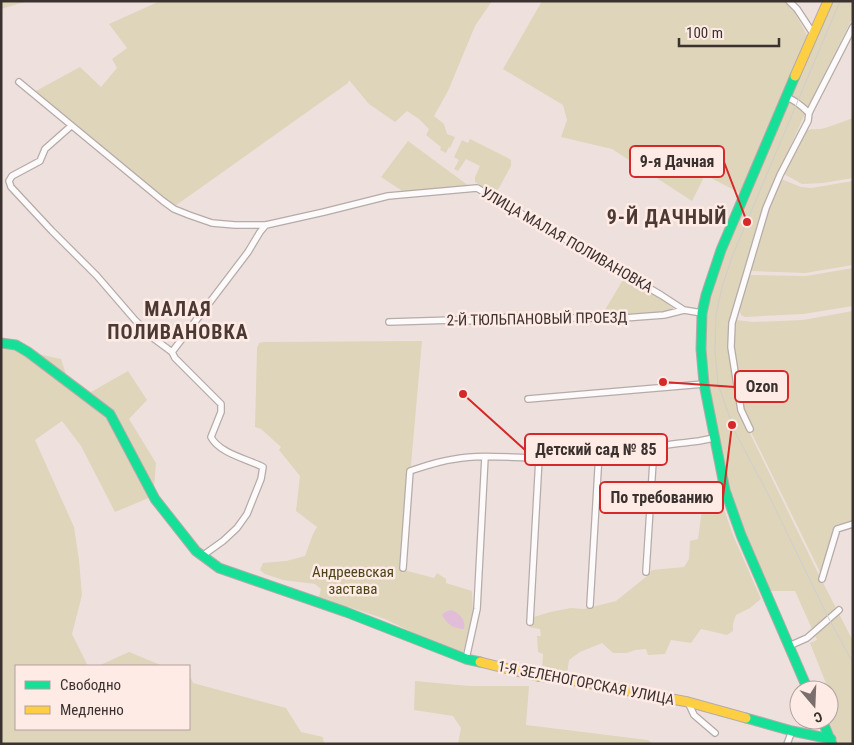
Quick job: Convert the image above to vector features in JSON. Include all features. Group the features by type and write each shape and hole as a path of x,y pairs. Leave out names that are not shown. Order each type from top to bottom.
{"street":[{"path":"789,1 797,9 814,35"},
{"path":"804,680 740,535 725,490 704,384 701,349 702,313 721,250 828,1"},
{"path":"750,429 741,410 731,347 732,323 766,208 780,175 808,121 809,114 853,27"},
{"name":"УЛИЦА МАЛАЯ ПОЛИВАНОВКА","path":"18,82 174,209 212,223 235,226 266,225 388,196 477,188 684,310 702,313"},
{"path":"786,97 797,102 809,114"},
{"path":"1,343 16,345 28,352 110,414 155,498 196,551 202,556 237,528 247,514 262,479 263,467 224,450 213,441 211,437 221,412 221,404 175,358 172,352 153,338 135,320 97,276 11,186 9,181 12,176 40,161 45,149 71,126"},
{"path":"172,352 248,252 266,225"},
{"name":"2-Й ТЮЛЬПАНОВЫЙ ПРОЕЗД","path":"389,322 475,321 516,316 537,320 557,318 624,318 664,315 684,310"},
{"path":"528,399 704,384"},
{"path":"403,568 410,471 429,464 456,458 539,458 599,453 714,438"},
{"path":"646,572 654,446"},
{"path":"590,605 599,453"},
{"path":"466,659 477,609 485,457"},
{"path":"530,622 539,458"},
{"path":"822,579 837,529 853,524"},
{"name":"1-Я ЗЕЛЕНОГОРСКАЯ УЛИЦА","path":"202,556 219,568 346,612 466,659 537,676 571,680 688,702 789,729"},
{"path":"789,646 807,638 838,610"},
{"path":"688,702 694,715 715,733"},
{"path":"787,744 792,730"},
{"name":"1-Я ЗЕЛЕНОГОРСКАЯ УЛИЦА","path":"792,730 832,742"},
{"name":"1-Я ЗЕЛЕНОГОРСКАЯ УЛИЦА","path":"827,730 832,742"}],"green space":[{"path":"1,1 28,1 1,9"},
{"path":"160,1 492,1 475,26 448,91 434,116 444,124 447,134 455,137 446,153 440,150 441,147 426,135 429,129 419,119 407,111 395,122 369,104 349,80 348,83 175,206 34,92 80,67 101,87 117,68 112,59 127,48 109,24"},
{"path":"542,1 784,1 794,11 808,37 740,193 705,175 692,201 612,149 561,137 567,120 563,105 503,69"},
{"path":"831,1 853,1 853,17 804,116 763,208 730,322 741,415 853,641 853,744 836,744 830,730 839,730 839,680 825,680 810,643 817,640 795,591 768,591 744,534 728,489 703,351 710,294 722,258"},
{"path":"853,118 853,178 802,184 784,174 805,131 825,128"},
{"path":"470,139 511,160 511,166 495,192 491,192 475,182 480,166 466,159 458,171 454,169 459,160 454,157 462,140 468,143"},
{"path":"408,141 469,186 404,192 381,177"},
{"path":"781,179 801,187 811,188 853,181 853,265 805,273 752,271 751,266 768,211"},
{"path":"853,268 853,306 803,314 745,317 741,315 739,309 747,276 806,276"},
{"path":"624,278 659,297 674,309 671,312 602,315"},
{"path":"853,311 853,524 837,529 823,575 752,434 743,409 733,347 733,326 736,320 753,322 803,320"},
{"name":"Андреевская застава","path":"422,341 404,544 400,569 434,578 437,573 446,579 446,583 472,591 473,611 462,652 436,644 385,619 319,597 321,589 315,584 283,580 265,574 260,570 263,563 286,561 305,556 317,527 296,511 300,476 279,450 281,447 261,429 255,427 257,348 259,343"},
{"path":"1,346 61,359 66,374 91,392 128,371 147,400 129,419 156,463 154,487 151,497 115,512 81,446 62,421 35,440 74,527 82,595 72,634 88,665 15,665 15,730 190,730 190,678 193,683 286,708 301,732 323,737 324,744 1,744"},
{"path":"718,492 733,535 761,599 750,608 736,615 733,631 727,635 701,629 691,643 671,640 665,654 648,655 646,649 627,653 613,653 602,643 580,652 569,660 567,674 542,672 543,654 538,652 537,636 541,636 540,629 529,627 534,617 550,612 571,608 584,609 616,601 652,570 684,567 689,559 690,541 698,539 703,502 711,494"},
{"path":"129,652 161,665 100,665"},
{"path":"415,681 469,686 529,686 526,725 648,740 653,744 458,744 461,728 453,716 414,710"}],"shaded area":[{"path":"451,610 461,617 464,622 464,629 454,627 442,615"}],"tram line":[{"path":"840,1 732,257 722,287 716,315 715,351 718,384 735,432 853,663"}],"traffic: fast":[{"path":"795,76 721,250 702,313 701,349 704,384 725,490 741,535 804,680"},
{"path":"1,343 16,345 28,352 110,414 155,499 196,551 219,568 346,612 466,659 480,662"},
{"path":"746,718 792,731 831,739"},
{"path":"826,730 832,744"}],"traffic: slow":[{"path":"795,76 828,1"},
{"path":"480,662 537,676 571,680 688,702 746,718"}],"place":[{"name":"9-я Дачная","path":"747,222"},
{"name":"Ozon","path":"663,382"},
{"name":"Детский сад № 85","path":"463,394"},
{"name":"По требованию","path":"732,425"}],"district":[{"name":"9-Й ДАЧНЫЙ","path":"667,217"},
{"name":"МАЛАЯ ПОЛИВАНОВКА","path":"178,320"}]}
